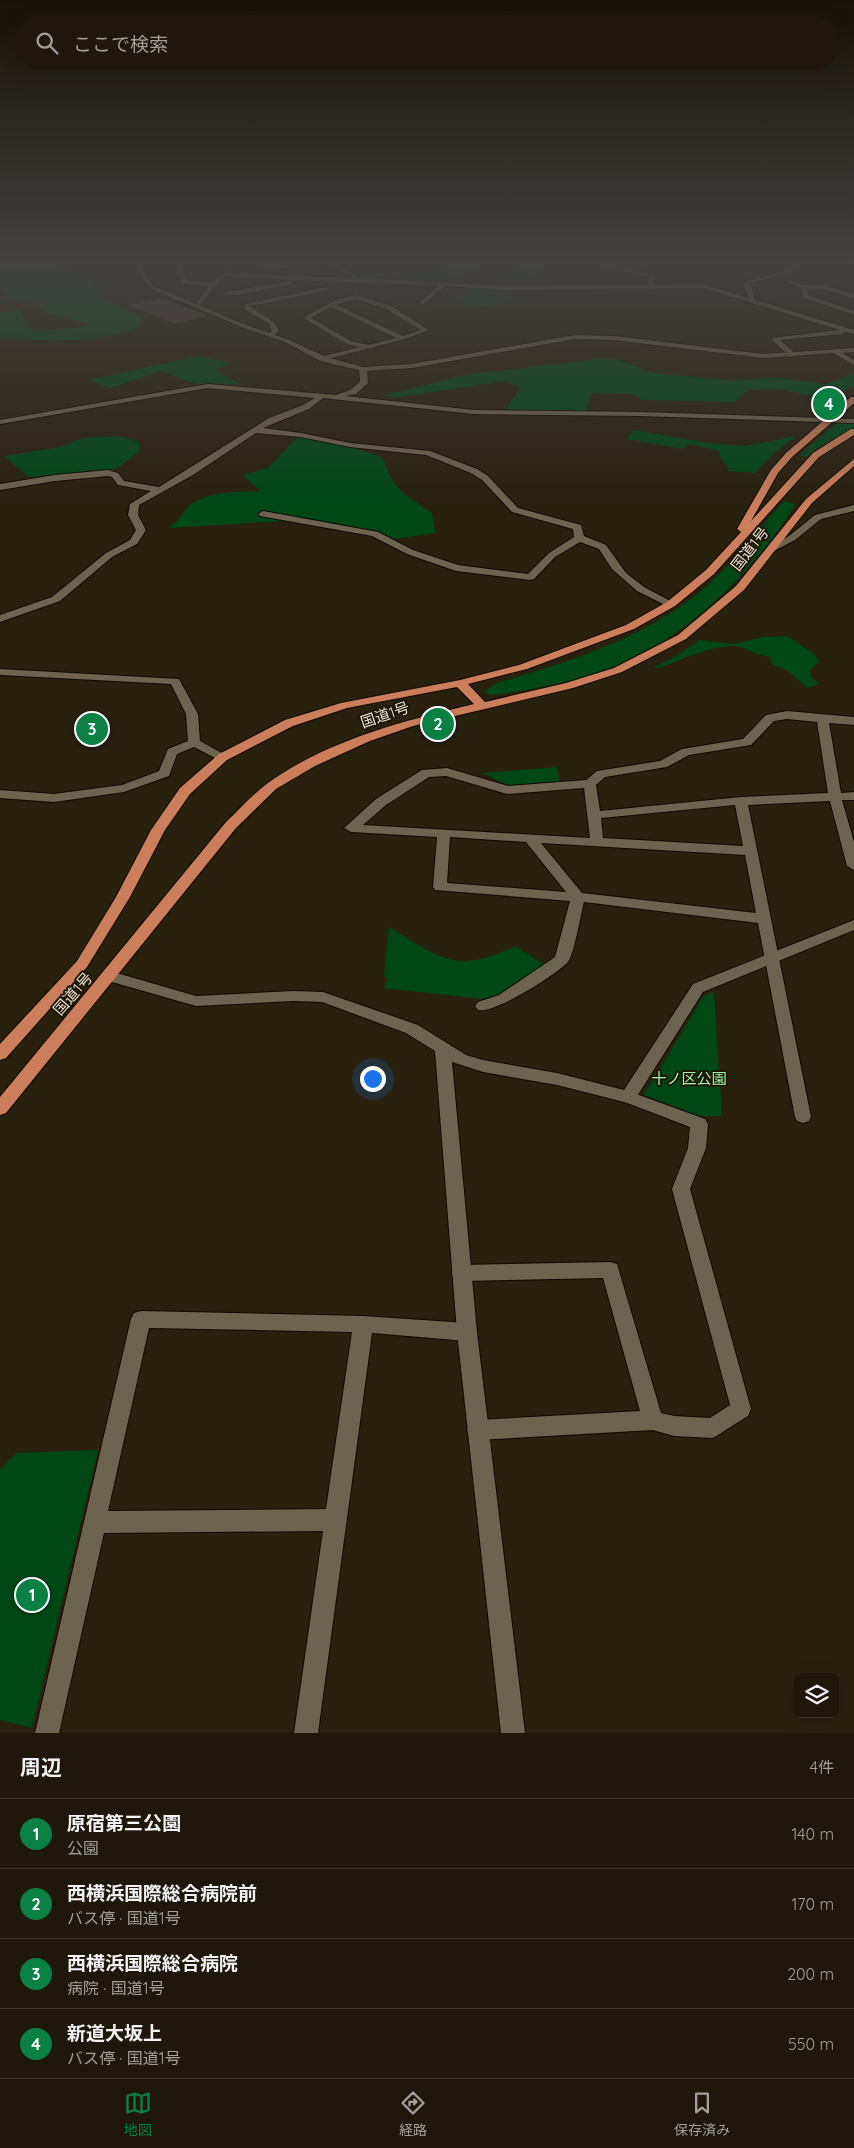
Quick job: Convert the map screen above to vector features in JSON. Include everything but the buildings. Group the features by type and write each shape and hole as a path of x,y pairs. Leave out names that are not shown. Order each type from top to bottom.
{"highway":[{"name":"国道1号","path":"731,550 774,472 789,455 854,398"},
{"name":"国道1号","path":"0,1054 82,964 123,898 158,830 185,791 223,758 289,723 345,705 460,683 523,668 630,627 671,604 710,572 816,455 854,431"},
{"name":"国道1号","path":"0,1109 231,825 272,786 311,763 366,738 409,723 569,686 639,661 682,637 720,607 740,588 809,501 854,462"},
{"path":"460,683 481,705"}],"street":[{"path":"289,344 323,359 363,369 412,366 536,344"},
{"path":"353,344 368,347"},
{"path":"323,359 380,344"},
{"path":"663,344 763,356 854,350"},
{"path":"780,344 793,355"},
{"path":"836,352 854,363"},
{"path":"332,397 359,389 364,383 363,369"},
{"path":"0,422 208,386 236,386 474,412 640,414 854,421"},
{"path":"0,619 56,599 109,555 134,542 141,530 133,516 135,504 190,474 234,442 255,430 306,407 322,396"},
{"path":"255,430 301,435 350,445 427,453 454,462 485,478 515,510 578,527 579,538"},
{"path":"0,487 55,478 108,474 115,475 121,483 160,490"},
{"path":"771,549 792,538 818,517 854,508"},
{"path":"263,514 375,534 410,552 456,568 530,577 552,555 579,538"},
{"path":"579,538 603,547 608,559 621,576 643,593 671,604"},
{"path":"0,672 175,681 192,714 194,743"},
{"path":"751,851 352,828 380,802 426,773 447,772 507,790 590,784 601,774 663,764 686,752 747,742 770,718 787,715 854,722"},
{"path":"822,718 835,797 850,836 854,866"},
{"path":"0,794 54,798 124,788 166,773 172,752 194,743 223,758"},
{"path":"590,784 597,841"},
{"path":"594,815 741,801 854,796"},
{"path":"741,801 803,1117"},
{"path":"444,833 440,887 578,896 764,919"},
{"path":"530,838 578,896"},
{"path":"483,1006 504,999 562,959 578,896"},
{"path":"628,1097 698,988 854,925"},
{"path":"110,976 196,1001 293,996 323,997 412,1028 443,1050 460,1059 483,1066 557,1079 628,1097 699,1124 697,1148 681,1189 741,1409 713,1428 674,1426 652,1420 477,1430"},
{"path":"443,1050 466,1332 513,1733"},
{"path":"461,1273 610,1270 652,1420"},
{"path":"47,1733 141,1319 363,1324 466,1332"},
{"path":"306,1733 363,1324"},
{"path":"94,1522 336,1520"}],"green space":[{"path":"197,356 230,363 215,370 240,384 199,385 161,371 110,388 89,380"},
{"path":"596,359 616,359 653,373 740,381 768,377 825,384 854,373 854,385 829,399 776,389 747,390 735,402 641,400 634,394 591,393 586,412 505,411 520,387 504,381 399,397 382,396 464,375"},
{"path":"836,423 854,424 854,427 817,448 806,457 799,456"},
{"path":"633,430 708,443 745,446 796,436 771,456 755,473 728,471 727,465 721,460 719,451 689,444 683,449 627,439"},
{"path":"300,435 345,444 383,458 391,478 401,491 432,513 435,533 395,539 346,532 300,520 168,528 177,521 187,508 203,498 222,493 260,491 243,475 268,468"},
{"path":"118,436 139,442 139,452 116,469 29,477 4,456 60,447 83,438"},
{"path":"784,501 796,504 757,557 712,604 659,644 600,672 573,680 533,689 492,695 487,694 485,691 497,683 574,658 623,639 670,613 692,598 717,576"},
{"path":"787,636 814,654 819,661 810,670 811,677 819,684 808,688 789,672 772,664 771,657 734,646 716,648 658,668 652,668 674,657 700,640 734,644 763,637"},
{"path":"557,767 560,782 508,785 482,773"},
{"path":"389,927 422,947 449,959 462,961 477,960 515,946 544,964 495,996 482,999 384,988 388,978 384,976"},
{"name":"十ノ区公園","path":"714,991 722,1116 700,1116 644,1095 703,997"},
{"path":"98,1450 32,1728 0,1720 0,1470 16,1453"}],"place":[{"name":"新道大坂上","path":"829,404"},
{"name":"西横浜国際総合病院前","path":"438,724"},
{"name":"西横浜国際総合病院","path":"92,729"},
{"name":"原宿第三公園","path":"32,1595"}]}
